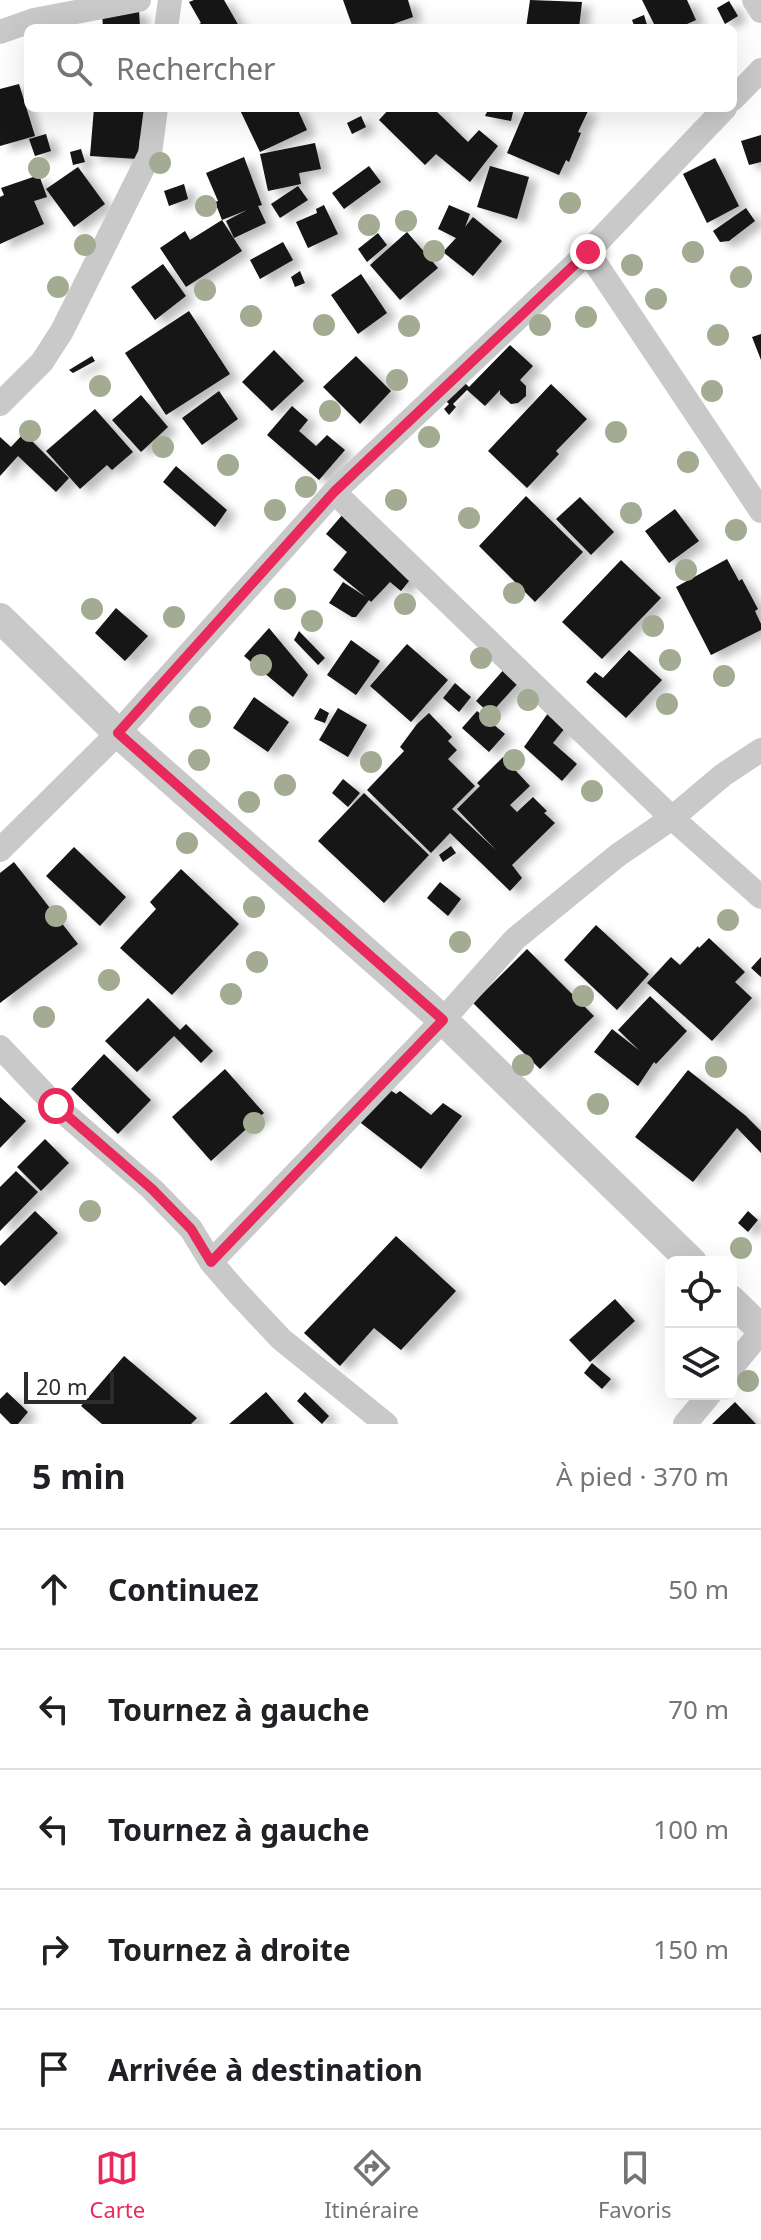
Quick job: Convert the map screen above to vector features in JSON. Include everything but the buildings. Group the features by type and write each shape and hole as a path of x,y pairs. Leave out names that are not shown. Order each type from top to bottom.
{"street":[{"path":"0,32 34,20 139,0"},
{"path":"167,24 170,0"},
{"path":"754,0 761,11"},
{"path":"737,95 761,70"},
{"path":"0,404 42,362 62,331 150,154 155,112"},
{"path":"0,850 118,733 334,492 588,252 721,112"},
{"path":"588,252 761,511"},
{"path":"334,492 672,818 761,897"},
{"path":"0,618 118,733 443,1020 686,1256"},
{"path":"211,1262 443,1020 515,939 618,855 761,750"},
{"path":"0,1047 56,1106 152,1189 191,1229 211,1262 281,1339 386,1424"},
{"path":"737,1306 761,1330 737,1360"},
{"path":"685,1424 705,1400"}],"route":[{"path":"56,1106 152,1189 191,1229 211,1262 443,1020 118,733 334,492 588,252"}]}
